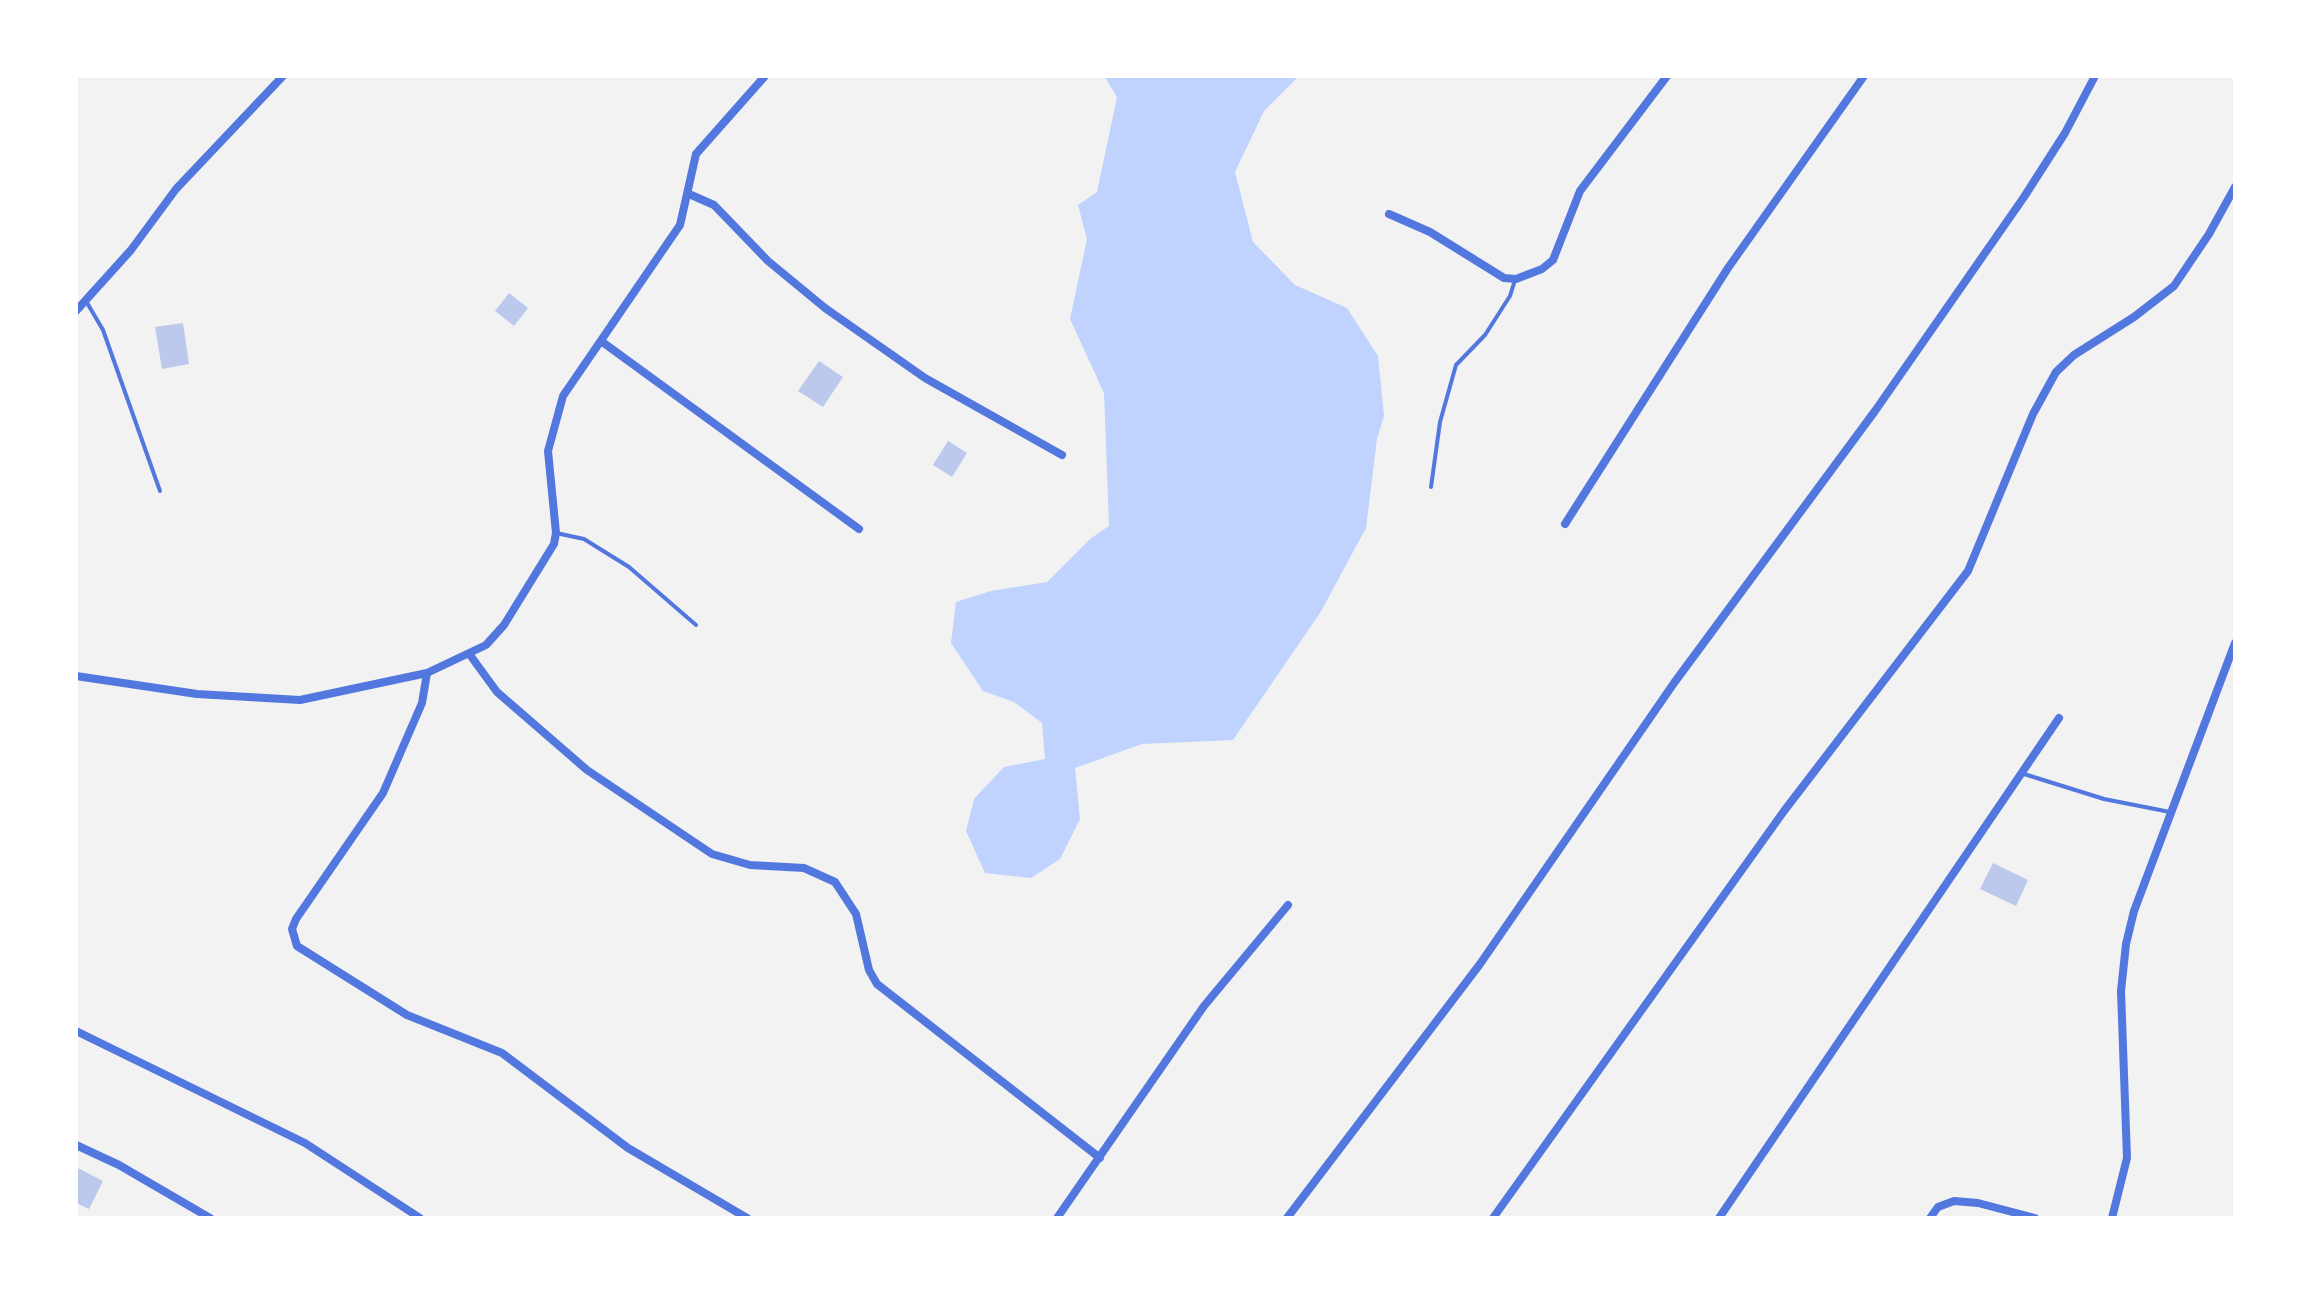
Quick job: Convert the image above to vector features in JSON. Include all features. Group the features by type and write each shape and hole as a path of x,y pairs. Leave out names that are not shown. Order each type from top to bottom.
{"street":[{"path":"76,311 131,250 176,189 283,76"},
{"path":"76,676 197,694 300,700 427,673 486,645 504,625 548,556 556,533 550,479 550,434 563,396 680,225 696,154 765,76"},
{"path":"1389,214 1430,232 1491,272 1516,279 1542,269 1553,260 1580,191 1667,76"},
{"path":"1565,524 1728,268 1864,76"},
{"path":"1287,1218 1480,964 1674,683 1875,411 2024,197 2065,133 2095,76"},
{"path":"1493,1218 1784,811 1968,571 2033,414 2056,372 2074,355 2134,317 2174,286 2209,234 2235,187"},
{"path":"689,194 714,205 768,261 825,308 936,384 1062,455"},
{"path":"601,341 859,529"},
{"path":"2112,1218 2127,1158 2121,991 2126,944 2134,911 2235,643"},
{"path":"470,655 483,677 497,692 587,770 712,854 740,863 804,868 835,882 856,914 869,970 877,984 1100,1158"},
{"path":"427,673 422,703 383,793 296,919 292,929 297,946 407,1015 502,1053 628,1148 747,1218"},
{"path":"1719,1218 2059,718"},
{"path":"1057,1218 1204,1006 1288,905"},
{"path":"76,1031 294,1137 362,1177 420,1218"},
{"path":"76,1145 119,1165 210,1218"},
{"path":"1930,1218 1938,1207 1954,1201 1978,1203 2035,1218"}],"lane":[{"path":"1431,487 1440,422 1456,365 1485,335 1510,296 1516,279"},
{"path":"86,301 103,330 160,491"},
{"path":"556,533 584,539 629,567 696,625"},
{"path":"2021,774 2104,799 2173,812"}],"water":[{"path":"1104,76 1299,76 1264,111 1235,172 1253,242 1295,285 1347,308 1378,356 1384,416 1377,439 1366,528 1320,613 1233,740 1142,744 1075,768 1080,819 1060,859 1031,878 985,873 966,831 974,799 1004,767 1045,759 1042,723 1014,702 983,691 951,643 956,602 991,591 1047,582 1090,539 1109,526 1104,393 1070,319 1087,239 1078,205 1097,192 1117,97"}],"building":[{"path":"509,293 528,308 514,326 495,311"},
{"path":"183,323 189,364 162,369 155,327"},
{"path":"819,361 843,377 823,407 798,391"},
{"path":"948,441 967,453 952,477 933,465"},
{"path":"1993,863 2028,880 2016,906 1980,889"},
{"path":"76,1167 103,1181 89,1209 76,1203"}]}
